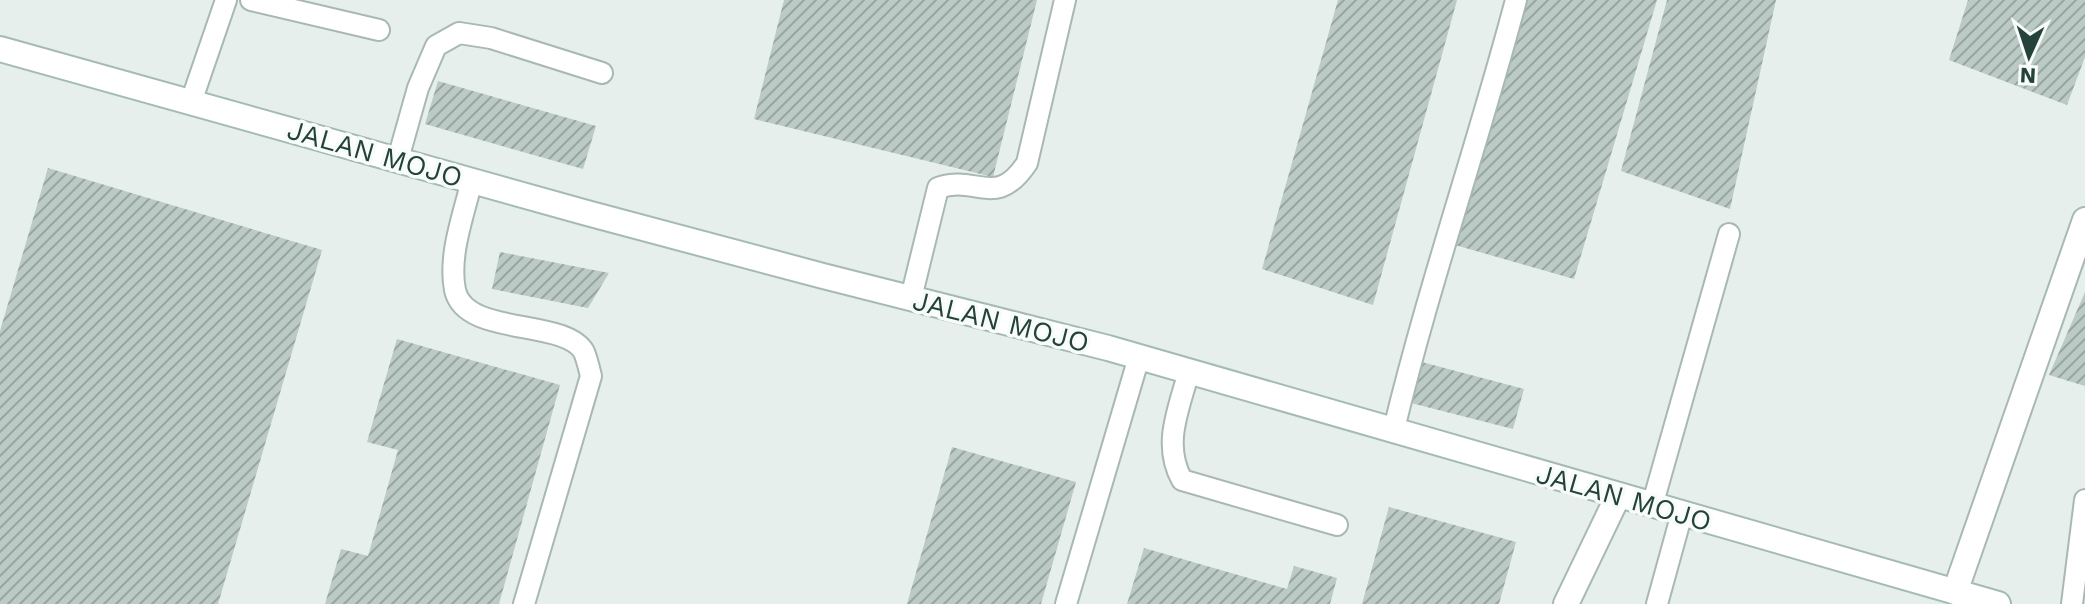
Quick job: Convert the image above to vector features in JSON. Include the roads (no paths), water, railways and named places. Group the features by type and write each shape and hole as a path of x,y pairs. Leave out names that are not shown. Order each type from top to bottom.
{"street":[{"name":"JALAN MOJO","path":"0,49 587,213 1139,357 1998,604"},
{"path":"1955,592 2085,220"},
{"path":"1566,604 1618,496"}],"lane":[{"path":"191,102 226,0"},
{"path":"251,0 379,30"},
{"path":"911,298 938,188 951,183 985,189 1004,187 1018,177 1027,163 1065,0"},
{"path":"1394,429 1408,370 1481,131 1516,0"},
{"path":"398,159 418,88 436,46 459,33 491,38 602,73"},
{"path":"472,180 453,271 456,294 465,308 486,319 570,339 583,351 591,376 524,604"},
{"path":"1652,506 1729,234"},
{"path":"1066,604 1139,357"},
{"path":"1189,371 1171,447 1174,465 1182,480 1337,525"},
{"path":"2072,604 2085,500"},
{"path":"1657,604 1682,513"}]}
